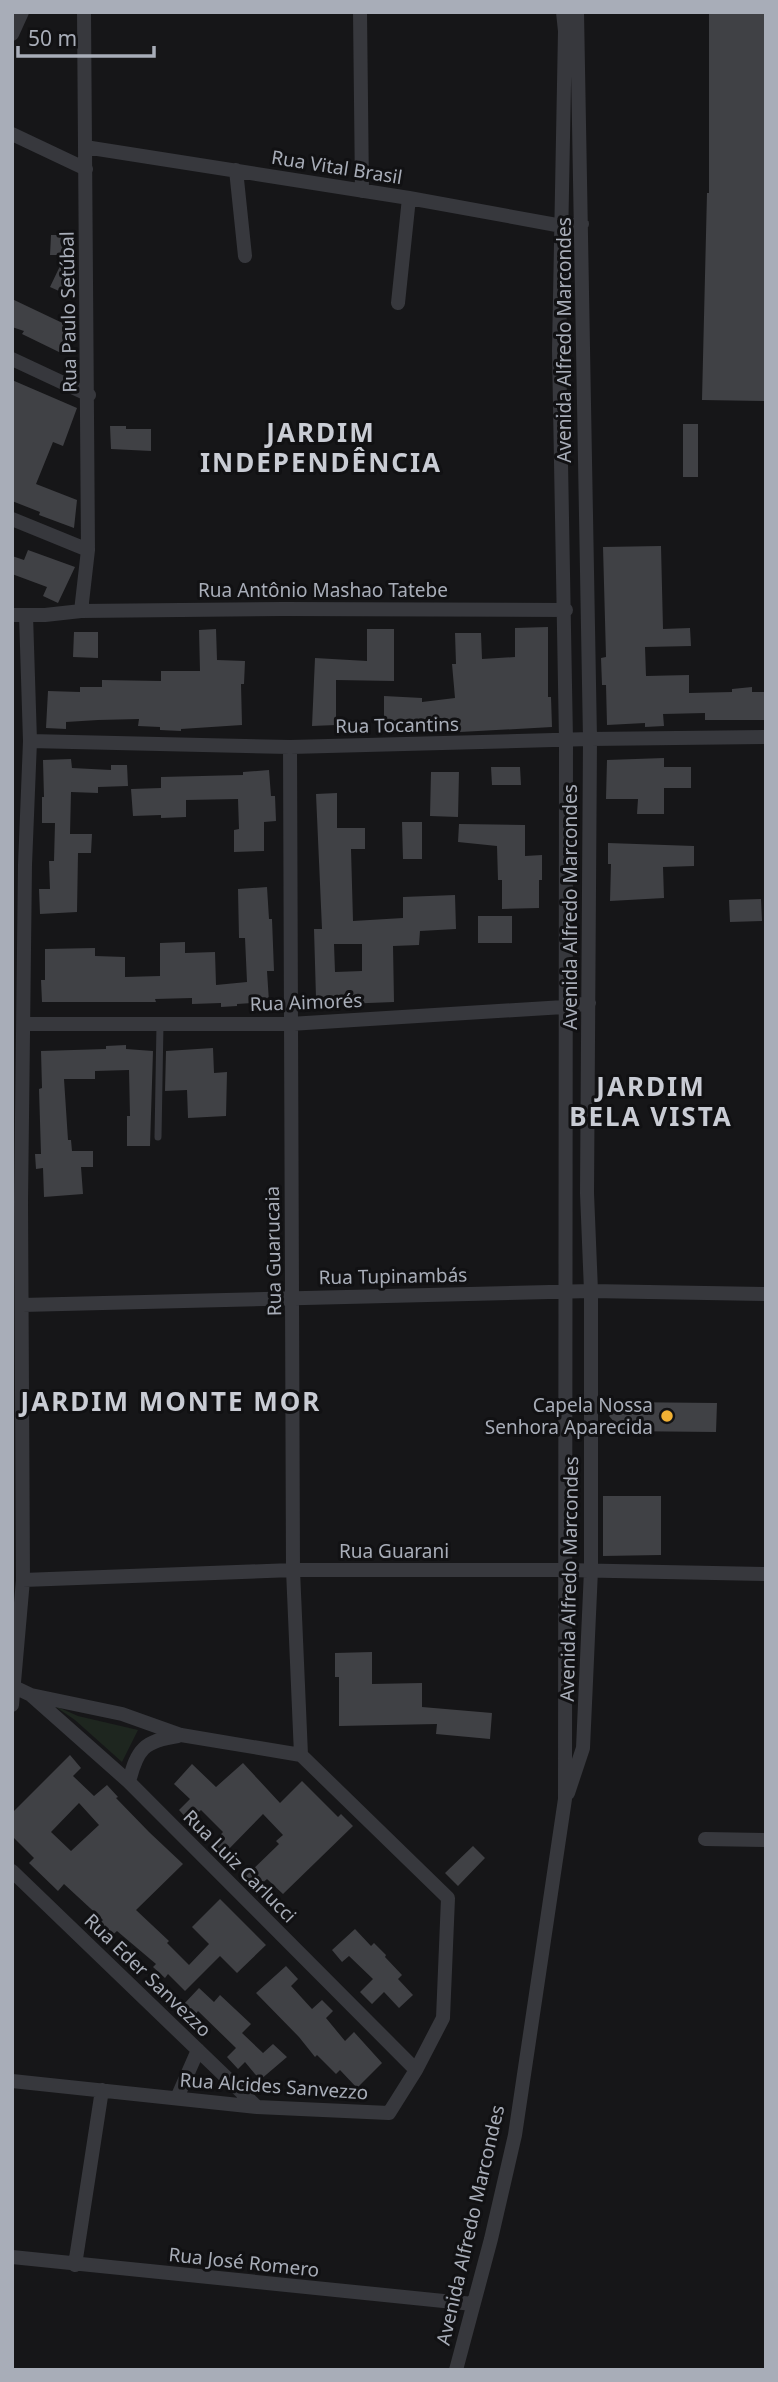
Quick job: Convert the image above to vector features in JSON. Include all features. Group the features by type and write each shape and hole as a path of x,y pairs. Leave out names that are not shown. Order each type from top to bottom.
{"street":[{"path":"12,34 22,12"},
{"name":"Rua Paulo Setúbal","path":"81,611 88,550 89,395 84,12"},
{"path":"360,12 362,191"},
{"name":"Avenida Alfredo Marcondes","path":"456,2370 515,2135 565,1799 566,610 560,474 559,351 565,31 563,12"},
{"name":"Avenida Alfredo Marcondes","path":"565,1799 583,1748 590,1570 590,1291 587,1193 590,738 578,12"},
{"path":"12,134 86,169"},
{"name":"Rua Vital Brasil","path":"85,147 409,198 562,226 582,225"},
{"path":"236,170 245,256"},
{"path":"398,303 409,198"},
{"path":"12,359 89,395"},
{"path":"560,474 584,476"},
{"path":"12,519 88,550"},
{"name":"Rua Antônio Mashao Tatebe","path":"19,615 81,611 283,609 566,610"},
{"path":"12,1705 23,1580 22,1305 17,1202 24,1024 19,865 30,741 19,615"},
{"name":"Rua Tocantins","path":"30,741 290,747 590,738 766,737"},
{"name":"Rua Guarucaia","path":"290,747 293,1570 301,1755"},
{"name":"Rua Aimorés","path":"24,1024 290,1024 564,1007 589,1003"},
{"name":"Rua Tupinambás","path":"22,1305 590,1291 766,1294"},
{"name":"Rua Guarani","path":"23,1580 293,1570 590,1570 766,1574"},
{"path":"13,1687 31,1695 122,1714 181,1735 301,1755"},
{"name":"Rua Luiz Carlucci","path":"31,1695 130,1782 416,2070"},
{"path":"130,1782 134,1760 139,1751 160,1739 181,1735"},
{"name":"Rua Alcides Sanvezzo","path":"13,2081 257,2107 389,2113 416,2070 443,2018 448,1898 301,1755"},
{"path":"705,1839 766,1840"},
{"name":"Rua Eder Sanvezzo","path":"12,1871 257,2107"},
{"path":"177,2098 198,2050"},
{"path":"75,2265 102,2090"},
{"name":"Rua José Romero","path":"12,2257 473,2304"}],"lane":[{"path":"158,1137 160,1023"}],"shaded area":[{"path":"53,1705 78,1716 138,1730 122,1762 75,1720"}],"building":[{"path":"709,12 766,12 766,401 702,400 709,193"},
{"path":"51,235 71,235 71,255 50,255"},
{"path":"61,264 76,272 68,295 50,287"},
{"path":"12,299 73,328 61,353 12,327"},
{"path":"12,380 77,408 63,446 53,442 36,484 77,500 74,528 12,501"},
{"path":"683,424 698,424 698,477 683,477"},
{"path":"110,426 151,429 151,451 111,449"},
{"path":"661,546 663,629 690,628 691,646 645,647 646,676 689,675 689,693 732,692 732,689 752,687 752,692 766,692 766,720 705,720 705,713 663,714 664,726 645,727 645,723 607,725 606,685 602,685 601,658 606,657 603,547"},
{"path":"28,550 75,567 58,603 43,596 47,587 12,574 12,556 24,560"},
{"path":"548,627 548,697 551,697 552,727 460,732 460,725 432,728 384,724 384,696 422,698 422,702 455,698 452,664 456,664 455,633 481,633 482,659 515,657 515,628"},
{"path":"216,629 217,660 245,661 244,684 241,684 242,725 181,731 160,730 160,727 138,726 139,719 66,722 66,729 46,728 48,691 80,692 80,687 102,687 102,680 161,681 161,671 200,671 199,630"},
{"path":"367,629 394,629 394,681 336,680 336,725 312,726 315,658 367,661"},
{"path":"74,632 98,632 98,658 73,657"},
{"path":"664,758 664,767 691,767 691,788 664,788 664,814 637,814 638,799 606,799 607,760"},
{"path":"71,759 72,768 111,770 111,765 127,765 128,786 98,787 98,793 71,792 70,834 92,834 91,853 78,853 77,912 40,914 39,889 50,889 49,861 54,861 55,823 42,823 43,760"},
{"path":"491,767 520,767 521,785 492,785"},
{"path":"269,770 271,796 275,796 276,821 264,822 264,851 234,852 234,830 239,829 238,799 186,800 186,817 133,816 131,789 161,788 161,777 243,775 243,772"},
{"path":"431,772 459,772 458,817 430,816"},
{"path":"337,793 337,828 365,828 365,849 351,849 353,921 403,918 403,897 455,895 456,929 420,931 419,945 393,946 394,1002 343,1004 343,997 316,998 314,929 322,929 316,794","holes":["334,944 362,944 362,971 335,972"]},
{"path":"402,822 422,822 422,859 403,859"},
{"path":"459,824 525,825 525,856 542,855 539,908 502,909 502,880 498,880 497,846 458,842"},
{"path":"608,843 694,846 694,866 663,867 664,898 610,901 611,864 608,864"},
{"path":"267,887 269,919 272,919 274,971 267,971 269,1002 221,1007 221,1003 192,1004 192,998 155,999 156,1002 42,1002 41,980 45,980 45,949 95,948 95,956 125,957 125,977 160,976 160,943 185,942 185,953 215,952 216,985 247,982 245,938 239,938 238,889"},
{"path":"761,899 762,921 730,922 729,900"},
{"path":"478,916 512,916 512,943 478,943"},
{"path":"126,1045 126,1049 153,1051 150,1146 127,1146 127,1116 130,1116 129,1070 95,1071 95,1079 64,1079 68,1140 71,1140 72,1151 93,1151 93,1167 81,1167 83,1194 44,1197 43,1168 36,1169 35,1154 41,1154 41,1051 106,1049 106,1046"},
{"path":"213,1048 214,1073 227,1072 226,1116 188,1118 187,1090 165,1091 166,1051"},
{"name":"Capela Nossa Senhora Aparecida","path":"617,1402 717,1403 716,1432 617,1431 617,1425 609,1416 617,1408"},
{"path":"603,1496 661,1496 661,1555 603,1556"},
{"path":"372,1652 372,1684 422,1683 422,1707 492,1713 490,1739 436,1734 437,1724 339,1726 339,1677 335,1677 335,1653"},
{"path":"70,1755 81,1768 73,1776 94,1796 107,1785 118,1797 116,1798 183,1864 136,1910 169,1941 167,1943 189,1965 209,1944 192,1927 220,1899 266,1945 237,1973 220,1956 185,1991 168,1974 165,1978 153,1967 156,1964 117,1931 107,1940 95,1928 103,1920 64,1884 58,1891 29,1863 34,1858 12,1836 12,1813","holes":["79,1803 99,1825 71,1851 51,1832"]},
{"path":"243,1763 280,1803 302,1781 338,1817 341,1814 353,1826 283,1894 267,1879 258,1887 246,1876 279,1844 276,1841 283,1835 263,1814 224,1854 213,1843 223,1832 201,1810 189,1821 179,1810 190,1799 174,1784 192,1764 216,1787"},
{"path":"473,1846 485,1858 458,1886 445,1873"},
{"path":"355,1929 371,1946 374,1943 402,1975 398,1979 413,1995 399,2008 384,1992 372,2004 360,1992 373,1979 349,1956 342,1962 332,1950"},
{"path":"286,1966 298,1979 291,1986 312,2009 322,2000 333,2011 326,2018 345,2041 354,2032 382,2063 357,2088 340,2070 336,2074 317,2055 315,2057 256,1993"},
{"path":"199,1988 214,2002 220,1995 251,2024 242,2033 263,2053 273,2044 287,2057 260,2080 245,2062 238,2069 227,2057 236,2048 198,2011 195,2015 183,2005"}],"place":[{"name":"Capela Nossa Senhora Aparecida","path":"667,1416"}],"district":[{"name":"JARDIM INDEPENDÊNCIA","path":"321,447"},
{"name":"JARDIM BELA VISTA","path":"651,1101"},
{"name":"JARDIM MONTE MOR","path":"171,1401"}]}
